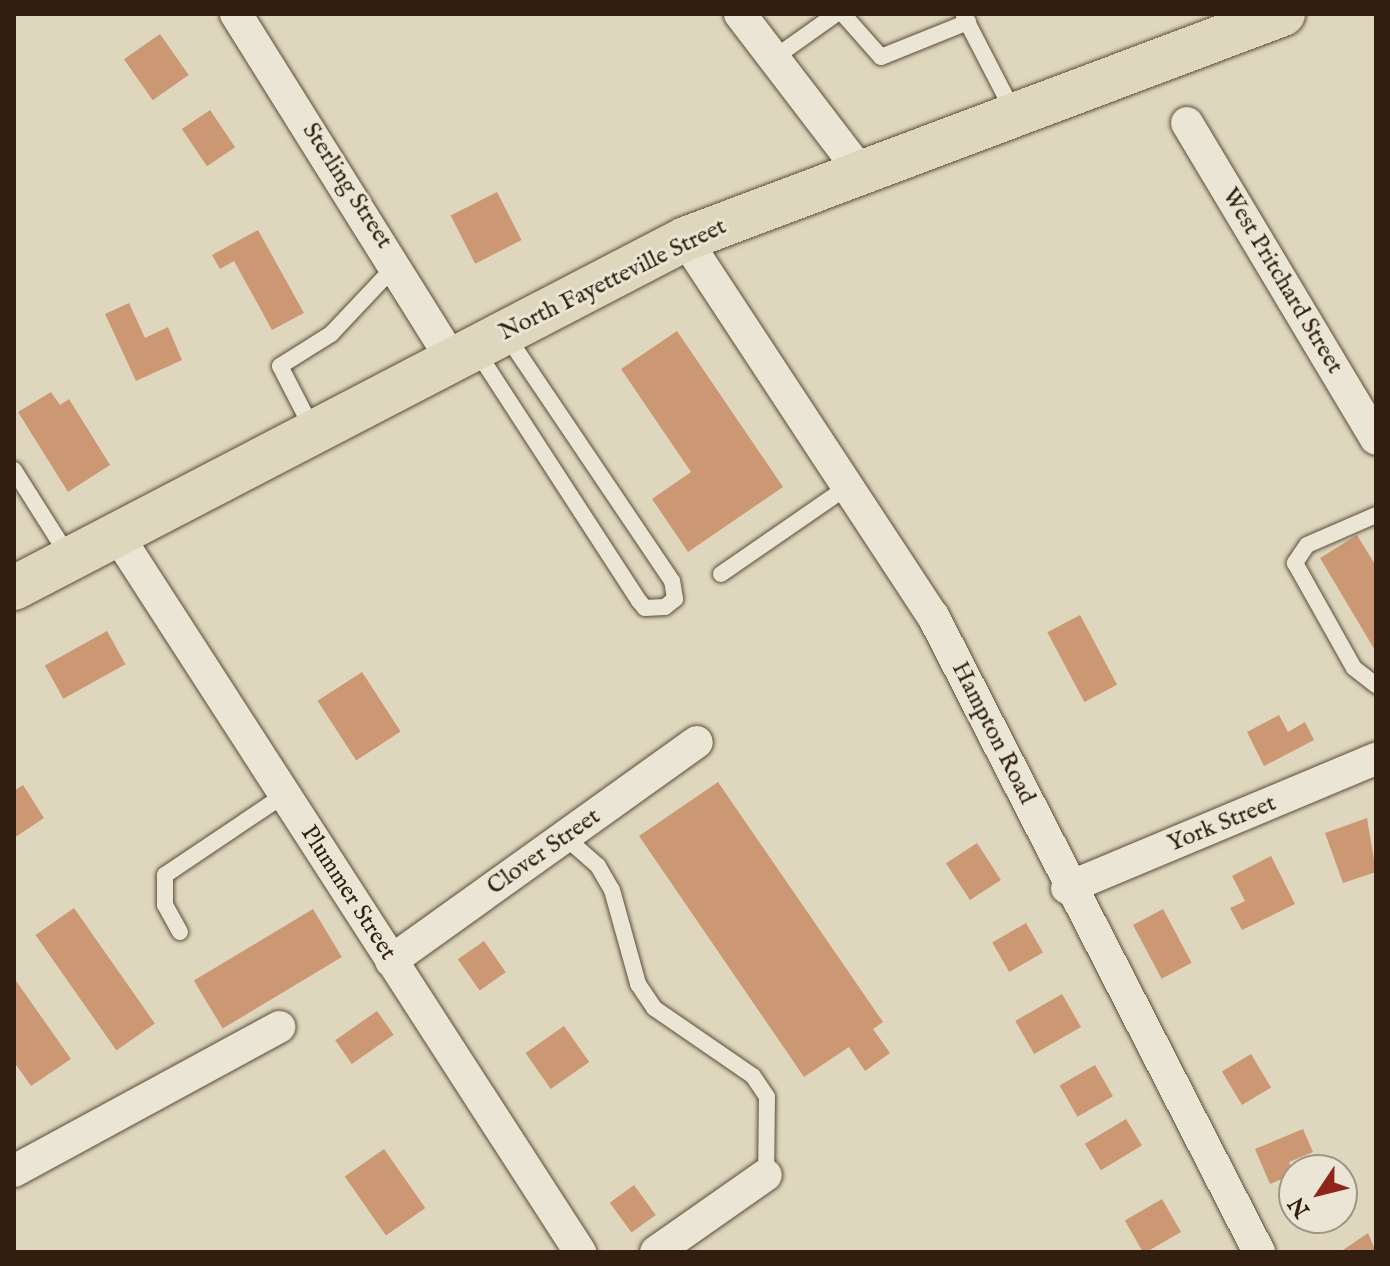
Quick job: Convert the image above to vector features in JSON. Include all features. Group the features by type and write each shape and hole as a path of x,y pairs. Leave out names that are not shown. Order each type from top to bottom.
{"main road":[{"name":"North Fayetteville Street","path":"18,577 70,558 685,239 1015,114 1232,23 1283,14"}],"street":[{"name":"Sterling Street","path":"236,14 397,264 477,348"},
{"path":"740,14 861,172"},
{"name":"West Pritchard Street","path":"1187,123 1376,439"},
{"name":"Hampton Road","path":"685,239 933,616 1067,888 1259,1252"},
{"name":"Plummer Street","path":"116,533 580,1252"},
{"name":"Clover Street","path":"391,961 697,742"},
{"name":"York Street","path":"1067,888 1376,759"},
{"path":"14,1171 279,1027"},
{"path":"656,1252 766,1175"}],"lane":[{"path":"774,58 846,17 881,57 965,18 1015,114"},
{"path":"314,432 280,366 331,334 397,264"},
{"path":"477,348 672,581 675,599 665,607 645,608 639,601 477,348"},
{"path":"14,470 70,558"},
{"path":"721,574 847,487"},
{"path":"1376,515 1307,545 1295,563 1354,668 1376,685"},
{"path":"180,932 165,905 165,875 284,795"},
{"path":"565,837 598,866 612,890 638,984 654,1008 753,1076 767,1097 766,1175"}],"building":[{"path":"160,34 189,75 153,100 124,59"},
{"path":"210,110 235,147 207,166 182,129"},
{"path":"497,192 522,240 475,264 451,216"},
{"path":"258,230 304,313 272,330 234,261 220,269 212,255"},
{"path":"129,303 145,338 168,327 182,360 136,381 105,314"},
{"path":"677,331 783,487 688,552 652,499 691,472 621,369"},
{"path":"51,392 60,405 69,399 110,465 68,492 18,412"},
{"path":"1357,535 1376,566 1376,652 1320,558"},
{"path":"1080,615 1117,685 1084,702 1047,632"},
{"path":"107,631 125,664 63,699 45,665"},
{"path":"362,672 401,732 356,760 318,701"},
{"path":"1279,715 1288,732 1305,722 1314,740 1264,766 1247,732"},
{"path":"718,782 883,1022 873,1029 890,1053 865,1071 849,1047 804,1077 639,836"},
{"path":"23,785 44,818 14,838 14,791"},
{"path":"1367,818 1376,872 1343,883 1325,833"},
{"path":"977,843 1001,880 970,900 946,863"},
{"path":"1271,856 1295,904 1242,930 1230,908 1245,901 1232,876"},
{"path":"74,908 155,1024 116,1050 35,935"},
{"path":"313,909 342,957 223,1029 194,981"},
{"path":"1163,909 1192,963 1162,979 1133,925"},
{"path":"1026,923 1043,952 1009,972 992,942"},
{"path":"484,941 506,972 480,990 458,959"},
{"path":"14,978 71,1059 31,1086 14,1062"},
{"path":"1062,994 1081,1027 1034,1054 1015,1021"},
{"path":"377,1011 394,1035 352,1064 335,1040"},
{"path":"564,1026 589,1062 551,1089 525,1053"},
{"path":"1251,1054 1271,1087 1242,1105 1222,1072"},
{"path":"1095,1065 1113,1096 1077,1117 1059,1086"},
{"path":"1126,1119 1142,1146 1101,1170 1085,1144"},
{"path":"1303,1129 1313,1152 1278,1154 1278,1181 1270,1184 1255,1149"},
{"path":"384,1149 425,1208 386,1236 345,1177"},
{"path":"634,1185 656,1215 631,1233 610,1203"},
{"path":"1162,1199 1181,1232 1143,1252 1125,1220"},
{"path":"1368,1233 1376,1252 1340,1252"}]}
